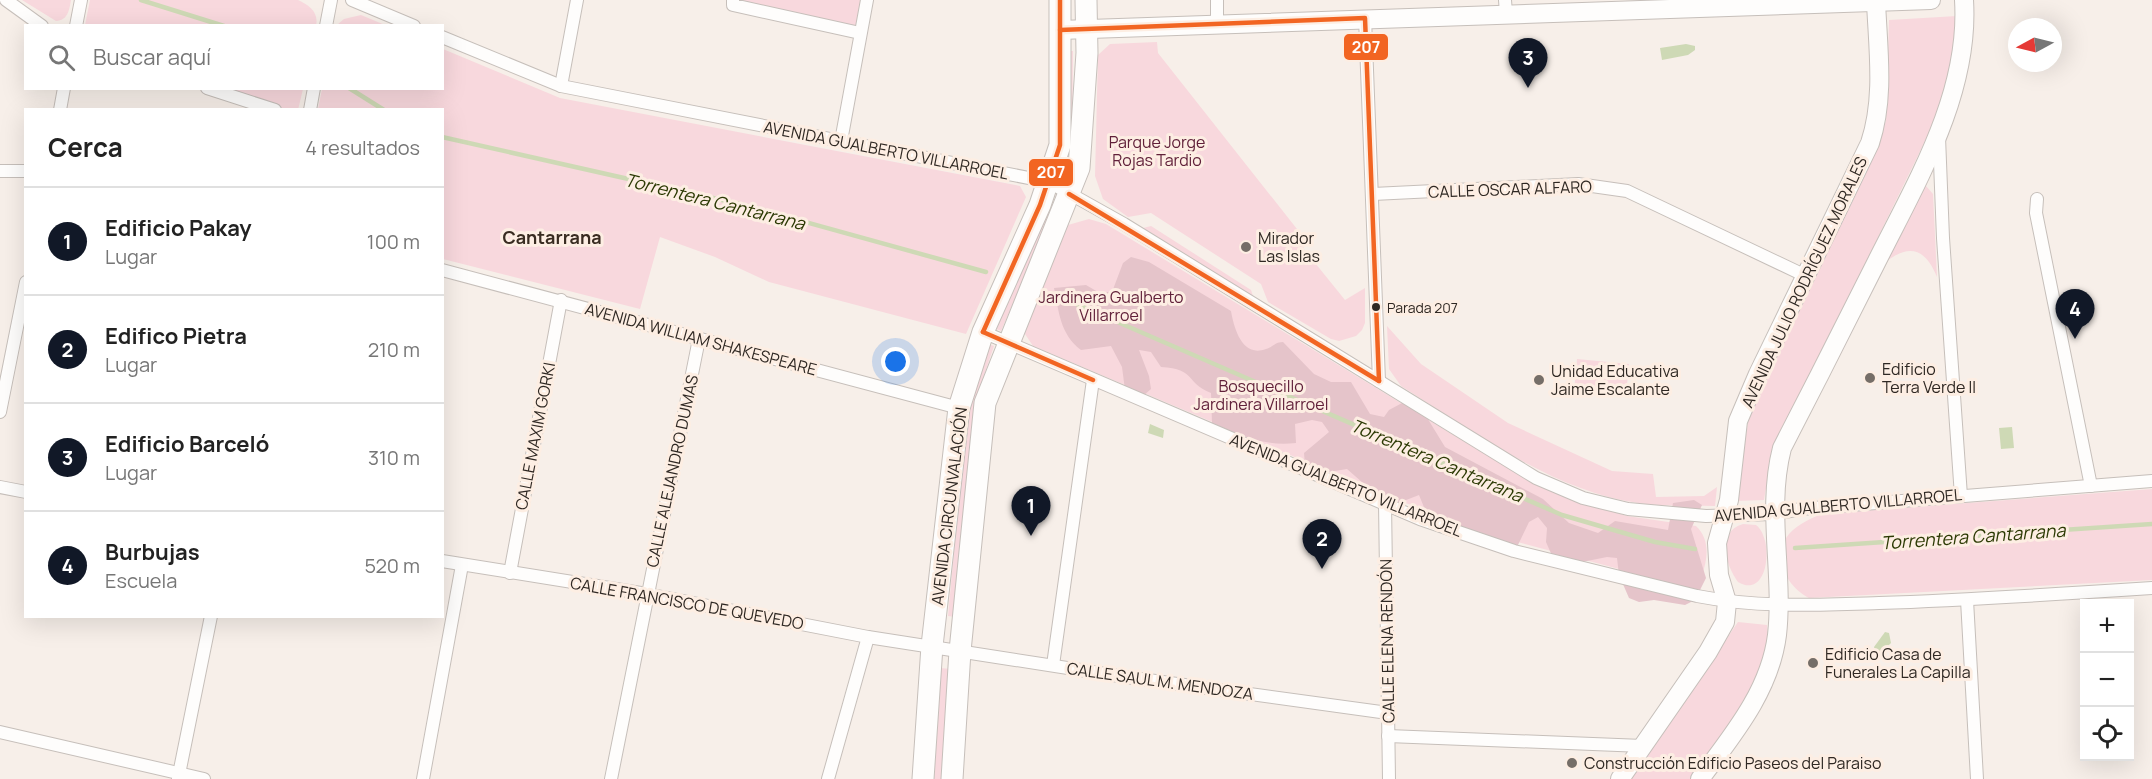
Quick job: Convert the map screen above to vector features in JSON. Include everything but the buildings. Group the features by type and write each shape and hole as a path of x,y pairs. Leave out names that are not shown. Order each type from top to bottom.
{"highway":[{"name":"AVENIDA CIRCUNVALACIÓN","path":"923,779 932,646 959,408 983,332 1049,182 1060,145 1060,0"},
{"name":"AVENIDA CIRCUNVALACIÓN","path":"952,779 960,651 982,419 987,396 1069,194 1081,156 1086,0"}],"main road":[{"path":"1060,30 1365,18 1505,7 1876,3 1931,0"},
{"path":"1700,779 1741,725 1760,688 1774,650 1777,606 1775,482 1782,448 1916,184 1939,131 1956,80 1963,47 1965,0"},
{"name":"AVENIDA JULIO RODRÍGUEZ MORALES","path":"1620,779 1708,652 1725,622 1727,602 1719,575 1717,543 1725,516 1738,421 1758,374 1870,143 1879,100 1876,3"}],"street":[{"path":"6,0 39,24"},
{"path":"76,24 81,0"},
{"path":"326,24 331,0"},
{"path":"352,0 409,24"},
{"path":"561,87 577,0"},
{"path":"733,0 733,4 860,33"},
{"path":"841,141 867,0"},
{"path":"1216,0 1217,25"},
{"path":"1365,18 1379,381"},
{"name":"AVENIDA GUALBERTO VILLARROEL","path":"444,39 561,87 1049,182 1536,478 1583,498 1628,509 1725,516 1774,514 1800,509 2152,481"},
{"path":"60,108 64,90"},
{"path":"213,90 269,108"},
{"path":"310,108 314,90"},
{"path":"1939,131 1943,238 1961,495"},
{"path":"0,171 24,171"},
{"name":"CALLE OSCAR ALFARO","path":"1373,194 1578,184 1627,191 1806,276"},
{"path":"2037,199 2036,213 2091,486"},
{"name":"AVENIDA WILLIAM SHAKESPEARE","path":"444,271 959,408"},
{"path":"0,412 24,292"},
{"name":"CALLE MAXIM GORKI","path":"510,573 561,300"},
{"name":"AVENIDA GUALBERTO VILLARROEL","path":"983,332 1420,519 1514,551 1727,602 1777,606 1967,600 2152,588"},
{"name":"CALLE ALEJANDRO DUMAS","path":"611,779 699,339"},
{"path":"1053,665 1093,380"},
{"path":"0,488 24,492"},
{"name":"CALLE ELENA RENDÓN","path":"1385,503 1389,779"},
{"name":"CALLE FRANCISCO DE QUEVEDO","path":"444,561 647,594 868,637 932,646"},
{"path":"423,779 462,565"},
{"path":"1967,600 1977,779"},
{"path":"178,776 211,618"},
{"path":"828,779 868,637"},
{"name":"CALLE SAUL M. MENDOZA","path":"932,646 1388,713"},
{"path":"0,732 178,776 204,779"},
{"path":"1388,736 1642,746"}],"green space":[{"path":"22,0 71,0 65,17 56,21"},
{"path":"90,0 298,0 315,13 317,21 316,24 85,24"},
{"path":"738,0 862,0 857,25 851,26 738,2"},
{"path":"361,15 383,24 338,24 344,19"},
{"path":"1957,16 1953,59 1942,101 1785,430 1772,465 1764,500 1735,501 1749,417 1886,121 1889,20"},
{"name":"Parque Jorge Rojas Tardio","path":"1157,42 1158,53 1308,243 1303,248 1345,300 1365,288 1365,323 1356,336 1339,341 1331,339 1268,302 1261,284 1151,213 1128,217 1103,199 1095,176 1098,55 1110,44"},
{"path":"444,49 560,98 1020,186 1026,197 966,334 769,282 715,257 660,237 640,309 444,259 444,108 318,108 322,90 444,90"},
{"path":"1066,51 1073,51 1072,157 1065,157"},
{"path":"225,90 303,90 298,108 276,108"},
{"path":"1926,186 1933,194 1937,277 1928,261 1917,252 1903,252 1887,261 1922,189"},
{"path":"1044,212 1051,215 1001,331 994,328"},
{"name":"Bosquecillo Jardinera Villarroel","path":"1089,219 1106,224 1521,476 1572,499 1627,516 1696,526 1706,543 1706,562 1702,575 1634,573 1487,534 1382,494 1033,346 1025,334 1024,326 1063,234 1068,225"},
{"path":"1151,226 1251,290 1253,296 1143,228"},
{"name":"Bosquecillo Jardinera Villarroel","path":"1131,257 1149,262 1231,311 1237,333 1245,345 1251,349 1258,351 1283,342 1314,374 1331,382 1351,382 1370,414 1384,417 1389,410 1404,402 1426,416 1445,447 1543,499 1569,523 1598,533 1615,521 1668,530 1673,503 1694,500 1702,505 1691,529 1706,578 1695,600 1685,605 1654,600 1639,602 1629,598 1619,575 1617,558 1607,557 1577,563 1553,558 1546,542 1547,528 1538,517 1529,522 1517,547 1428,517 1419,495 1396,504 1379,497 1347,469 1323,473 1305,465 1304,453 1329,432 1322,422 1312,420 1295,424 1296,443 1284,444 1263,442 1212,423 1211,393 1197,385 1186,373 1161,367 1151,352 1139,350 1149,376 1151,389 1143,396 1125,390 1122,367 1111,346 1081,350 1069,337 1059,314 1054,288 1086,285 1098,292 1112,292 1123,263"},
{"path":"1387,326 1421,364 1508,423 1612,471 1653,474 1656,497 1704,496 1717,487 1715,506 1647,504 1607,497 1545,473 1515,457 1401,386 1389,369"},
{"path":"988,344 994,346 977,396 955,617 948,616 967,413"},
{"path":"1577,359 1629,364 1626,395 1574,391"},
{"path":"2152,489 2152,580 1809,598 1789,581 1782,564 1782,547 1789,534 1821,514"},
{"path":"1743,524 1756,525 1762,532 1767,554 1762,576 1756,583 1748,585 1738,582 1733,575 1726,549 1729,534 1734,528"},
{"path":"1738,622 1767,625 1767,645 1754,686 1730,726 1691,779 1631,779"},
{"path":"941,668 950,669 943,779 934,779"}],"shaded area":[{"path":"1686,44 1695,46 1695,50 1688,55 1662,60 1660,48"},
{"path":"1150,424 1164,430 1163,438 1148,433"},
{"path":"2012,427 2014,448 2001,449 1999,428"},
{"path":"1885,632 1889,633 1891,643 1877,657 1874,647"}],"waterway":[{"name":"Torrentera Cantarrana","path":"141,0 218,24"},
{"name":"Torrentera Cantarrana","path":"352,90 381,108"},
{"name":"Torrentera Cantarrana","path":"444,137 744,205 986,272"},
{"name":"Torrentera Cantarrana","path":"1053,294 1562,515 1655,542 1695,549"},
{"name":"Torrentera Cantarrana","path":"1795,548 2152,524"}],"transit line":[{"name":"207","path":"983,332 1040,205 1060,145 1060,0"},
{"name":"207","path":"1060,30 1365,18 1379,381"},
{"name":"207","path":"1069,194 1379,381"},
{"name":"207","path":"983,332 1093,380"}],"place":[{"name":"Edificio Barceló","path":"1528,88"},
{"name":"Mirador Las Islas","path":"1246,247"},
{"name":"Parada 207","path":"1376,307"},
{"name":"Burbujas","path":"2075,339"},
{"name":"Edificio Terra Verde II","path":"1870,378"},
{"name":"Unidad Educativa Jaime Escalante","path":"1539,380"},
{"name":"Edificio Pakay","path":"1031,536"},
{"name":"Edifico Pietra","path":"1322,569"},
{"name":"Edificio Casa de Funerales La Capilla","path":"1813,663"},
{"name":"Construcción Edificio Paseos del Paraiso","path":"1572,763"}],"district":[{"name":"Cantarrana","path":"552,237"}],"park label":[{"name":"Jardinera Gualberto Villarroel","path":"1111,306"}]}
